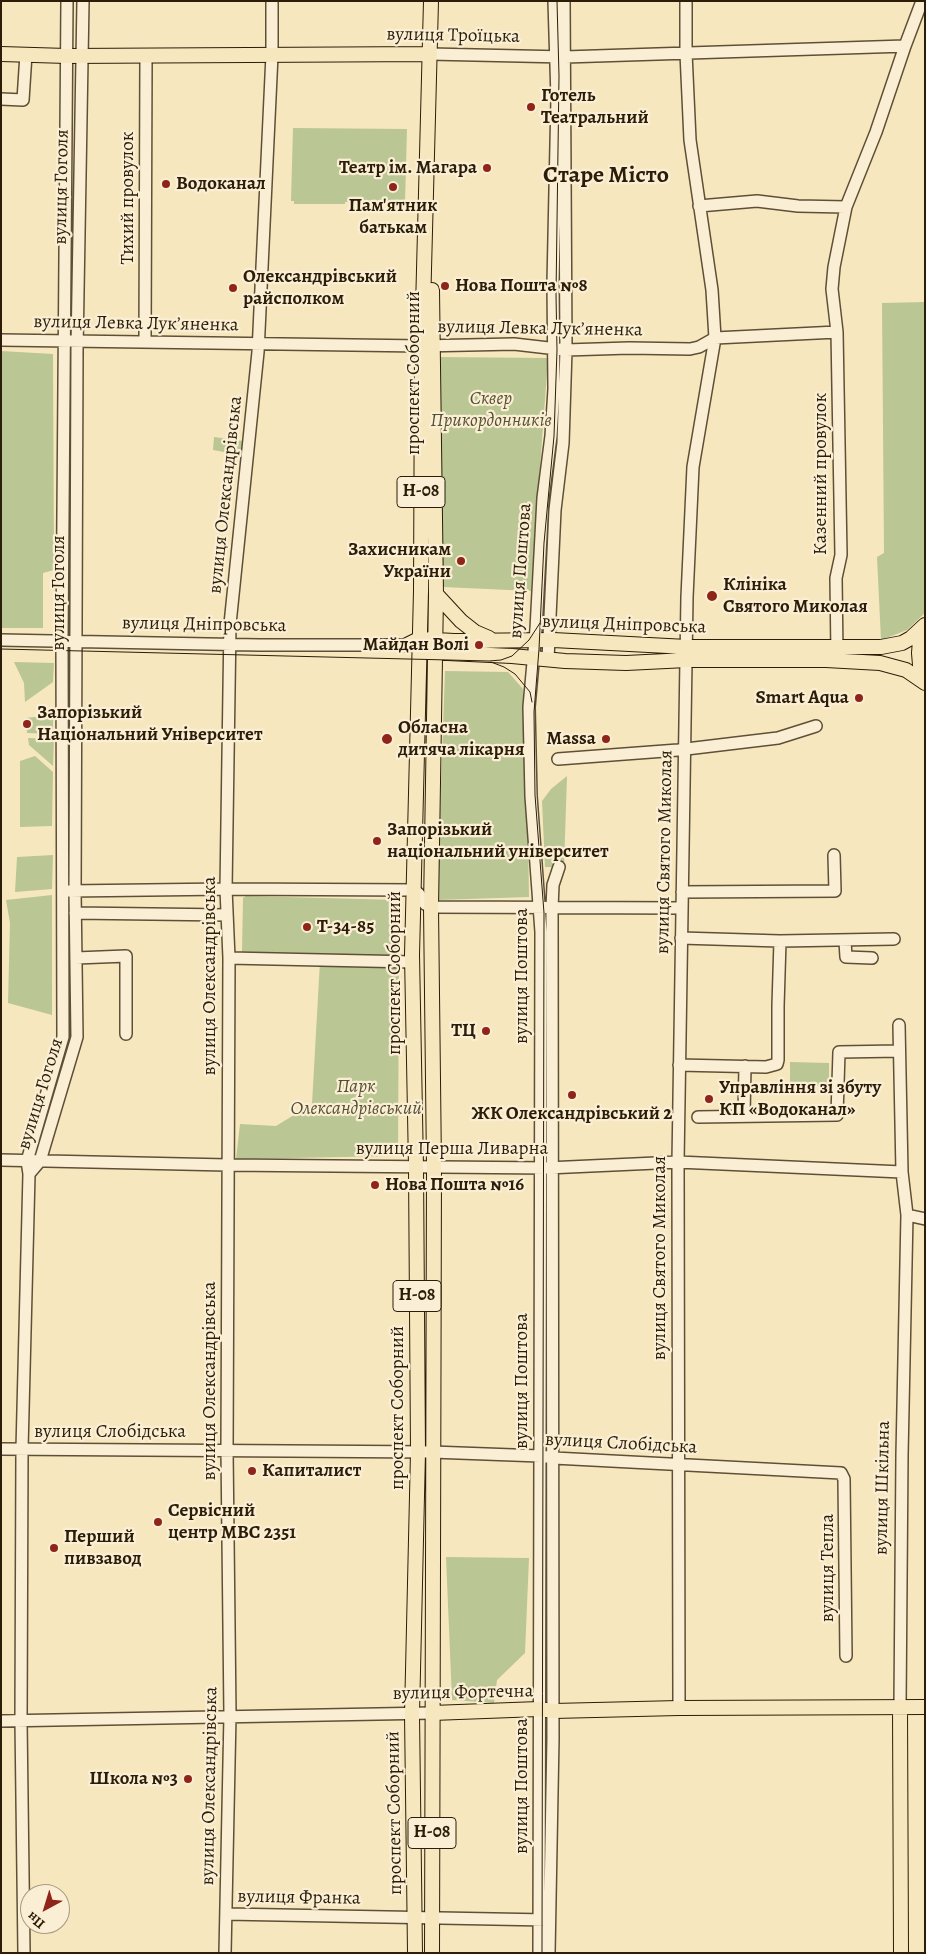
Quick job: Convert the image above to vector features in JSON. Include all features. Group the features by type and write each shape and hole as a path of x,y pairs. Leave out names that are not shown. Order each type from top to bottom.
{"main road":[{"name":"проспект Соборний","path":"415,1953 412,1714 418,1452 412,962 415,645 421,591 427,345 431,1"},
{"name":"вулиця Троїцька","path":"1,54 146,56 430,54"},
{"name":"проспект Соборний","path":"427,345 436,594 432,907 434,1167 432,1953"},
{"path":"436,594 448,609 475,632 494,640"},
{"name":"вулиця Дніпровська","path":"415,645 556,661 626,663 687,653 838,646 881,647 902,643 925,626"},
{"path":"925,626 918,653 925,678"},
{"name":"вулиця Дніпровська","path":"435,646 494,640 542,640 687,653 880,662 906,670 925,683"},
{"name":"вулиця Шкільна","path":"900,1706 901,1953"},
{"name":"вулиця Фортечна","path":"432,1712 925,1707"}],"street":[{"name":"вулиця Гоголя","path":"24,1953 21,1721 22,1449 29,1174 27,1161 63,1037 62,641 68,1"},
{"name":"вулиця Гоголя","path":"29,1174 40,1161 77,1037 75,891 77,340 83,1"},
{"name":"вулиця Олександрівська","path":"225,1953 230,1715 227,1450 229,958 226,889 230,624 259,342 272,55 272,1"},
{"name":"вулиця Поштова","path":"546,1710 540,1456 539,1167 541,932 531,796 529,707 533,658 542,640 563,443 566,350 564,314 566,242 560,57 554,1"},
{"name":"вулиця Поштова","path":"548,659 542,640 543,498 552,436 553,265 557,98 564,1"},
{"name":"вулиця Святого Миколая","path":"679,1708 678,1162 684,750 693,467 715,338 712,290 690,140 686,1"},
{"name":"Казенний провулок","path":"836,660 838,646 836,578 841,555 837,332 832,289 834,267 846,207 876,132 904,46 922,1"},
{"name":"вулиця Троїцька","path":"430,54 560,57 904,46"},
{"path":"1,100 23,100 26,54"},
{"name":"Тихий провулок","path":"145,341 146,56"},
{"path":"699,206 757,201 798,206 846,207"},
{"name":"вулиця Левка Лукʼяненка","path":"1,340 427,345 514,344 566,350 690,349 699,347 715,338 837,332"},
{"name":"вулиця Дніпровська","path":"1,640 415,645"},
{"path":"558,759 684,750 778,738 816,726"},
{"path":"682,892 834,891 834,855"},
{"name":"вулиця Поштова","path":"549,1953 545,1920 546,1710 554,1458 552,908 553,885 559,867"},
{"path":"62,891 226,889 414,890 422,897 425,904 432,907 682,908"},
{"path":"75,913 227,915"},
{"path":"681,938 780,941 894,939"},
{"path":"679,1065 773,1066 776,1064 778,1060 780,941"},
{"path":"845,941 846,957 872,958"},
{"path":"76,958 126,956 126,1034"},
{"path":"229,958 412,962"},
{"name":"вулиця Шкільна","path":"899,1025 902,1172 907,1215 902,1455 900,1706"},
{"path":"698,1117 744,1115 837,1116 839,1052 899,1051"},
{"path":"744,1115 745,1066"},
{"name":"вулиця Перша Ливарна","path":"1,1160 416,1167 552,1167 678,1162 902,1172"},
{"path":"907,1215 925,1219"},
{"name":"вулиця Слобідська","path":"1,1449 432,1452 833,1472 841,1473 844,1479"},
{"name":"вулиця Тепла","path":"844,1479 846,1656"},
{"name":"вулиця Фортечна","path":"1,1722 230,1715 412,1714 432,1712"},
{"name":"вулиця Франка","path":"226,1914 545,1920"},
{"name":"вулиця Поштова","path":"539,1953 545,1920"}],"green space":[{"path":"293,128 407,129 405,203 345,202 345,204 294,204 294,201 291,201"},
{"path":"925,302 925,613 907,630 881,640 877,557 884,553 882,303"},
{"path":"1,351 53,354 54,570 43,573 43,628 1,628"},
{"name":"Сквер Прикордонників","path":"437,357 548,358 531,591 443,587"},
{"path":"214,437 243,441 241,455 213,450"},
{"path":"14,662 54,663 53,682 25,702 24,683"},
{"path":"65,669 71,669 72,887 66,887"},
{"path":"445,671 508,672 523,689 526,724 529,897 437,900"},
{"path":"53,715 53,734 27,733 26,718"},
{"path":"28,738 54,739 53,766 29,745"},
{"path":"35,756 53,772 52,826 20,827 20,761"},
{"path":"567,776 564,867 545,867 542,801 551,789"},
{"path":"53,855 52,889 15,892 17,857"},
{"path":"52,895 52,1015 8,1003 10,923 6,900"},
{"path":"246,896 399,900 399,958 242,952 243,898"},
{"path":"65,926 71,926 72,1037 39,1144 37,1143 67,1036"},
{"name":"Парк Олександрівський","path":"320,961 399,962 398,1156 236,1159 240,1124 276,1126 312,1104"},
{"path":"790,1062 829,1063 829,1086 790,1086"},
{"path":"446,1557 529,1558 525,1653 497,1680 494,1703 452,1700"}],"tram line":[{"path":"542,1953 544,913 535,795 534,712 544,543 554,436 557,350 559,76 557,1"},
{"path":"1,649 489,661 501,660 512,656 529,640 540,623"},
{"path":"491,662 515,674 530,692 532,702"}],"place":[{"name":"Готель Театральний","path":"531,107"},
{"name":"Театр ім. Магара","path":"487,168"},
{"name":"Водоканал","path":"166,184"},
{"name":"Пам'ятник батькам","path":"393,187"},
{"name":"Нова Пошта №8","path":"445,286"},
{"name":"Олександрівський райсполком","path":"233,288"},
{"name":"Захисникам України","path":"461,561"},
{"name":"Клініка Святого Миколая","path":"712,596"},
{"name":"Майдан Волі","path":"479,645"},
{"name":"Smart Aqua","path":"859,698"},
{"name":"Запорізький Національний Університет","path":"27,724"},
{"name":"Обласна дитяча лікарня","path":"387,739"},
{"name":"Massa","path":"606,739"},
{"name":"Запорізький національний університет","path":"377,841"},
{"name":"Т-34-85","path":"307,927"},
{"name":"ТЦ","path":"486,1031"},
{"name":"ЖК Олександрівський 2","path":"572,1095"},
{"name":"Управлiння зi збуту КП «Водоканал»","path":"709,1099"},
{"name":"Нова Пошта №16","path":"375,1185"},
{"name":"Капиталист","path":"252,1471"},
{"name":"Сервісний центр МВС 2351","path":"158,1522"},
{"name":"Перший пивзавод","path":"54,1548"},
{"name":"Школа №3","path":"188,1779"}],"district":[{"name":"Старе Місто","path":"606,176"}]}
